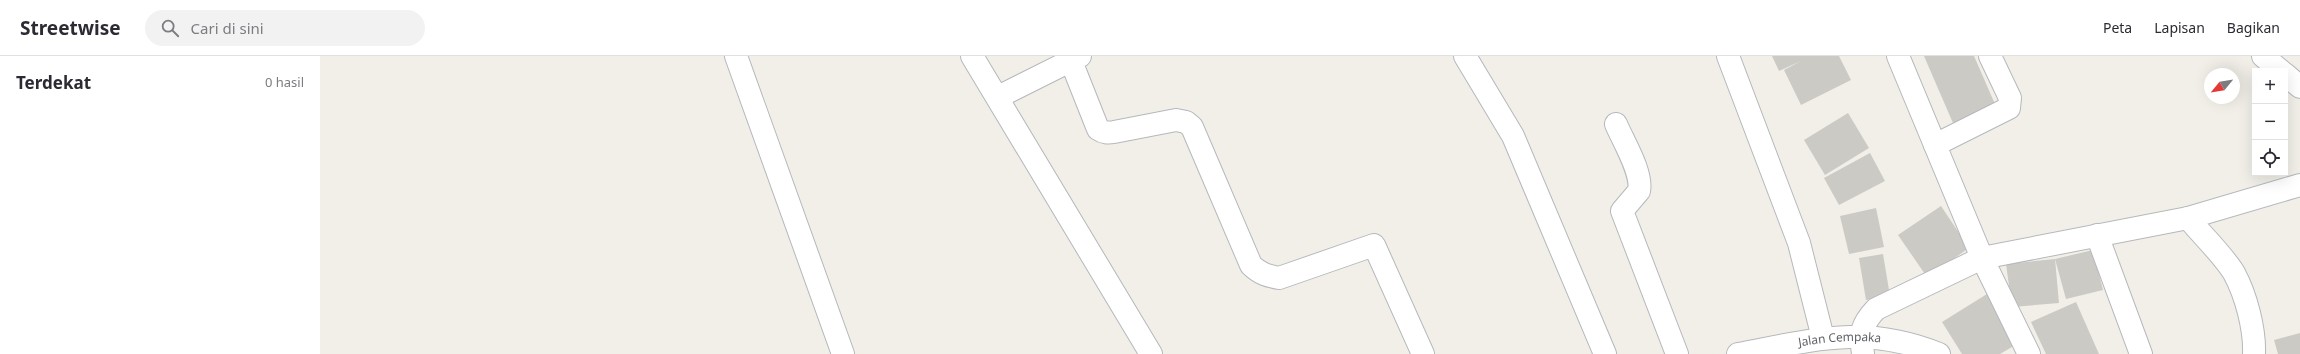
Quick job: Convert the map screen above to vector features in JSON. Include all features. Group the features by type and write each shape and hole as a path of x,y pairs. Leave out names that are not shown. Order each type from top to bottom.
{"street":[{"path":"736,56 843,354"},
{"path":"972,56 998,96 1152,354"},
{"path":"1465,56 1513,136 1605,354"},
{"path":"1728,56 1799,243 1823,338"},
{"path":"1898,56 1982,258 2029,354"},
{"path":"1935,145 2009,108 2010,98 1990,56"},
{"path":"2263,56 2277,68"},
{"path":"998,96 1075,58 1098,129 1101,131 1105,133 1114,132 1176,120 1186,122 1192,127 1251,266 1256,271 1268,276 1279,278 1374,245 1423,354"},
{"path":"2288,77 2300,87"},
{"path":"1616,124 1636,169 1640,188 1640,191 1622,211 1677,354"},
{"path":"1862,345 1869,317 1876,309 1982,258 2188,218 2300,185"},
{"path":"2188,218 2234,272 2244,298 2254,344 2254,354"},
{"path":"2096,235 2141,354"},
{"name":"Jalan Cempaka","path":"1738,354 1823,338 1862,345 1901,341 1939,354"}],"building":[{"path":"1772,56 1839,56 1851,80 1801,105 1784,70 1801,61 1779,71"},
{"path":"1924,56 1974,56 1998,111 1956,130"},
{"path":"1848,113 1869,148 1825,175 1804,140"},
{"path":"1870,153 1885,181 1839,205 1824,178"},
{"path":"1941,206 1969,248 1927,277 1898,235"},
{"path":"1876,208 1884,247 1849,254 1840,216"},
{"path":"2093,250 2103,290 2066,299 2055,259"},
{"path":"1883,254 1890,296 1866,300 1859,258"},
{"path":"2055,259 2059,303 2012,307 2006,264"},
{"path":"1987,294 2017,344 2000,354 1962,354 1942,322"},
{"path":"2076,302 2099,354 2046,354 2031,322"},
{"path":"2300,333 2300,354 2278,354 2274,340"}]}
